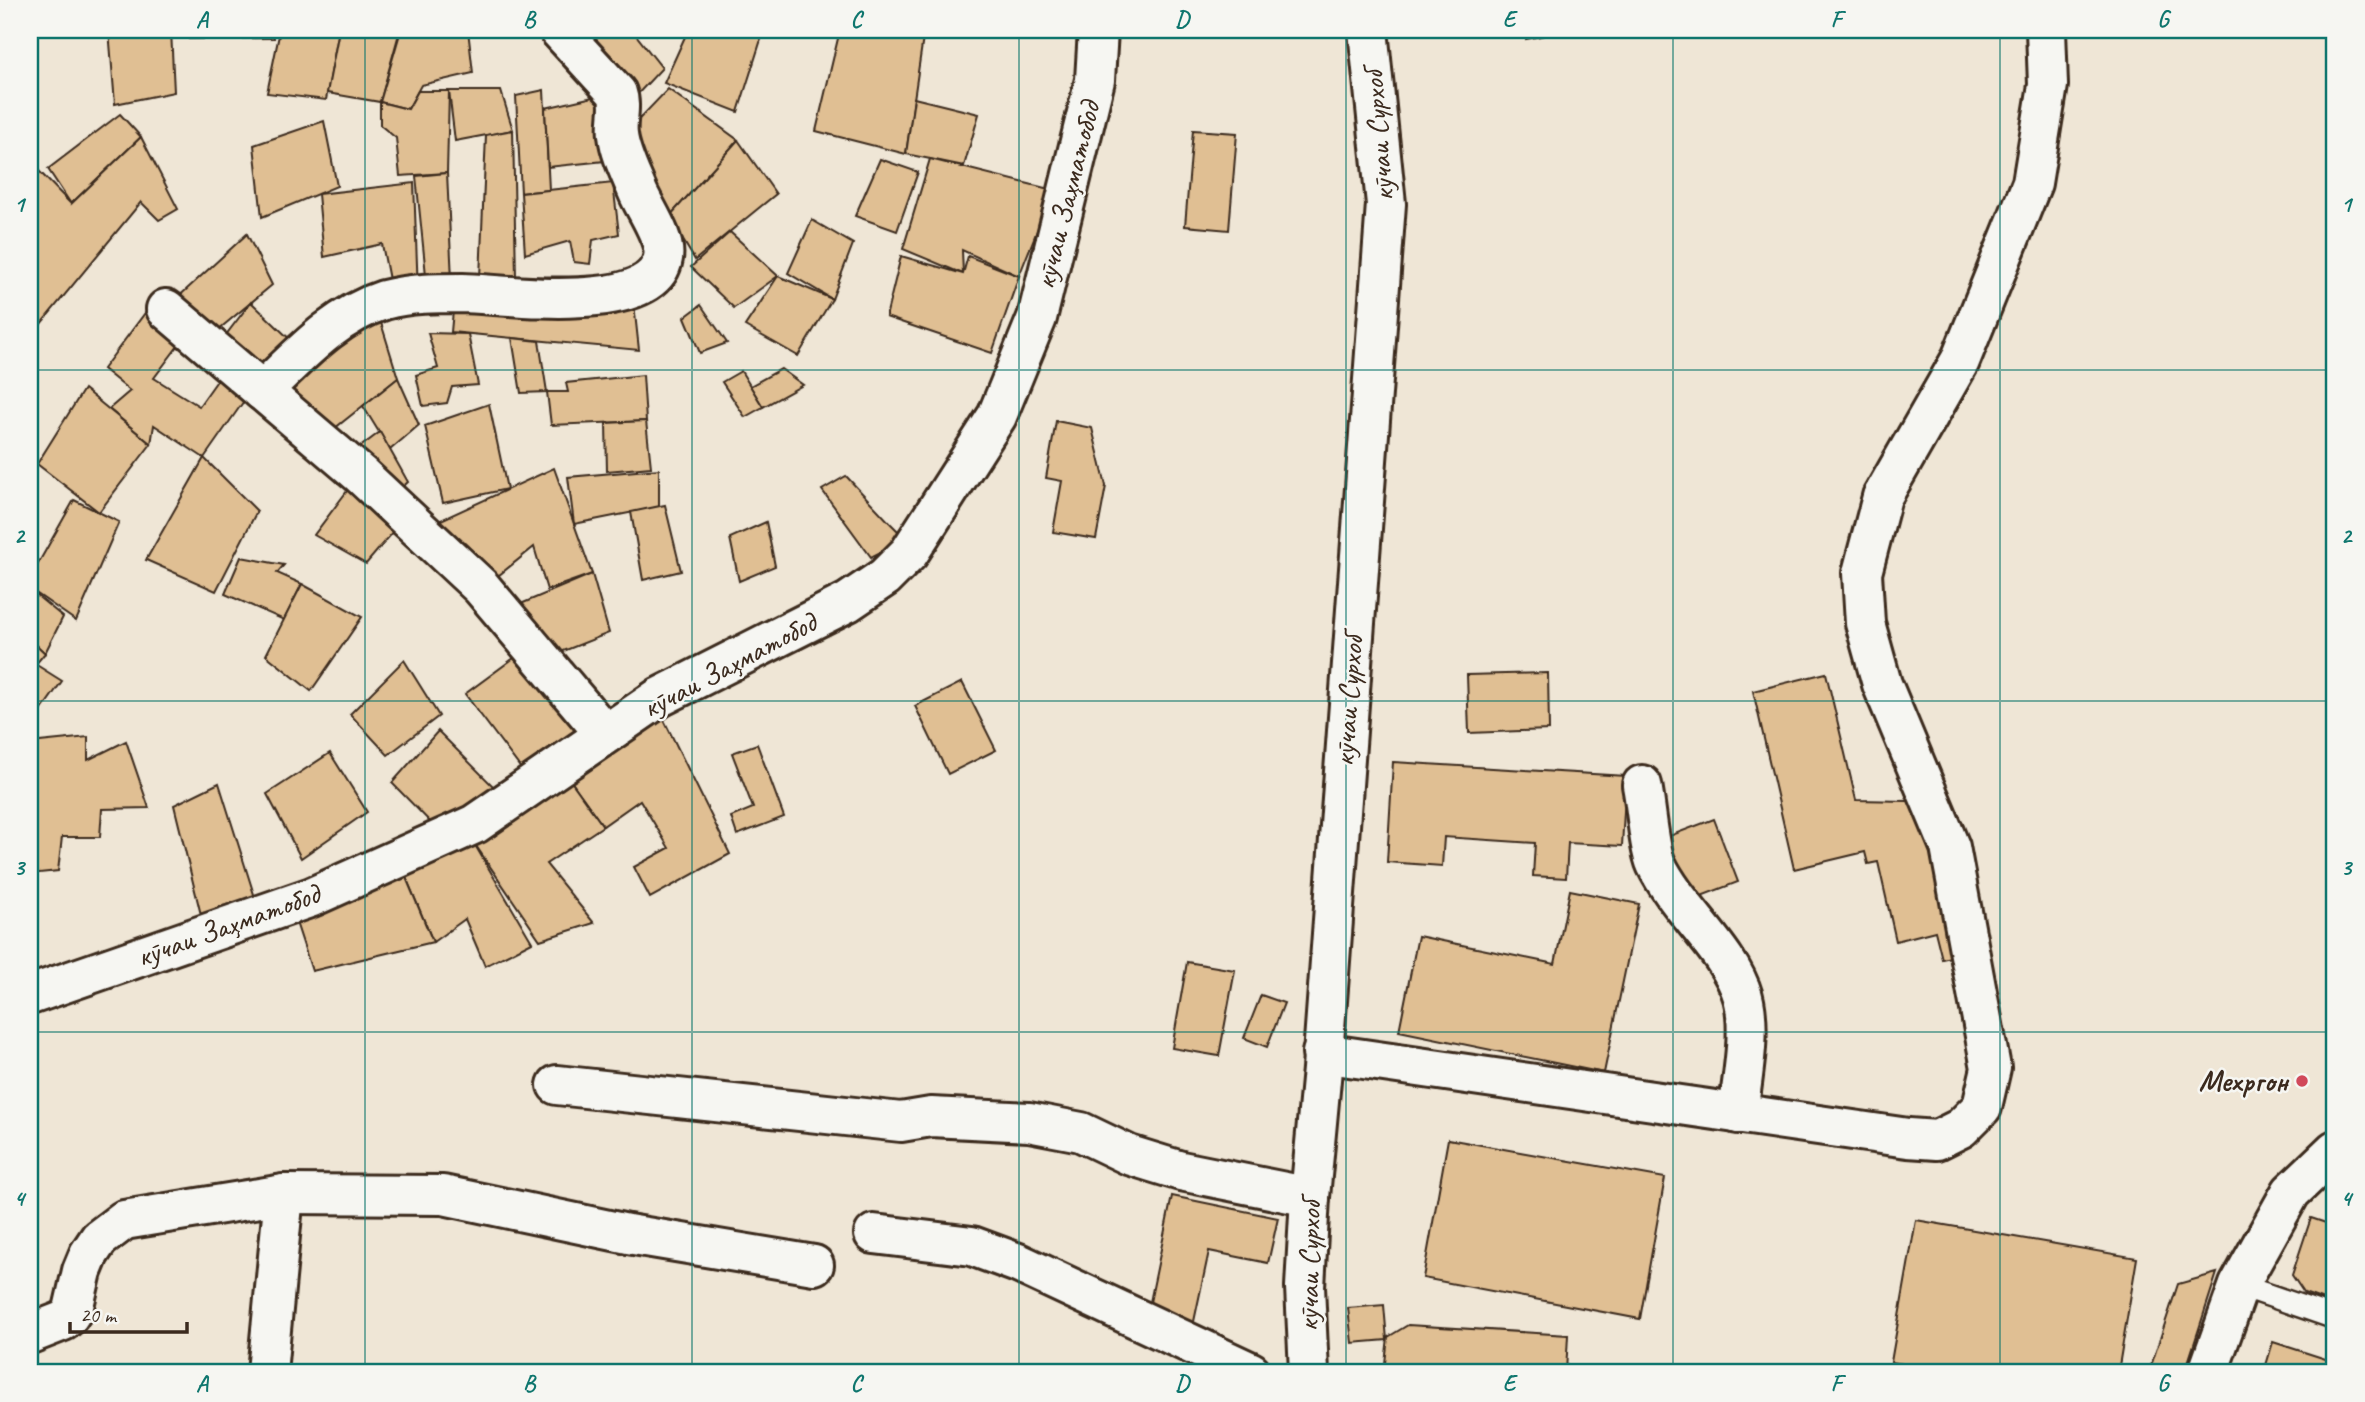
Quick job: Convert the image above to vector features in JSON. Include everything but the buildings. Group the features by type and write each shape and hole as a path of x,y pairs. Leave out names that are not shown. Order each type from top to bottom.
{"street":[{"path":"262,391 323,334 349,315 384,300 418,293 575,299 640,288 655,277 663,260 664,246 637,191 619,140 620,102 617,93 559,30"},
{"name":"кӯчаи Заҳматобод","path":"30,995 312,897 475,824 660,697 848,602 885,577 909,553 997,416 1037,318 1095,80 1098,30"},
{"name":"кӯчаи Сурхоб","path":"1309,1372 1305,1287 1310,1198 1386,204 1368,30"},
{"path":"1322,1053 1738,1114 1937,1140 1961,1128 1982,1107 1991,1068 1950,847 1882,684 1865,623 1862,573 1882,497 1960,361 2032,183 2048,85 2046,30"},
{"path":"166,309 360,474 481,587 605,734"},
{"path":"1643,785 1655,862 1685,911 1736,975 1743,998 1746,1011 1745,1044 1738,1114"},
{"path":"557,1085 901,1122 931,1117 1029,1122 1081,1132 1129,1155 1181,1171 1310,1198"},
{"path":"2208,1372 2239,1285 2291,1192 2335,1150"},
{"path":"267,1372 284,1194"},
{"path":"30,1334 69,1316 89,1254 99,1239 124,1220 284,1194 443,1195 628,1234 814,1265"},
{"path":"874,1234 972,1247 1018,1263 1251,1372"}],"lane":[{"path":"2239,1285 2335,1318"}],"place":[{"name":"Мехргон","path":"2302,1081"}]}
